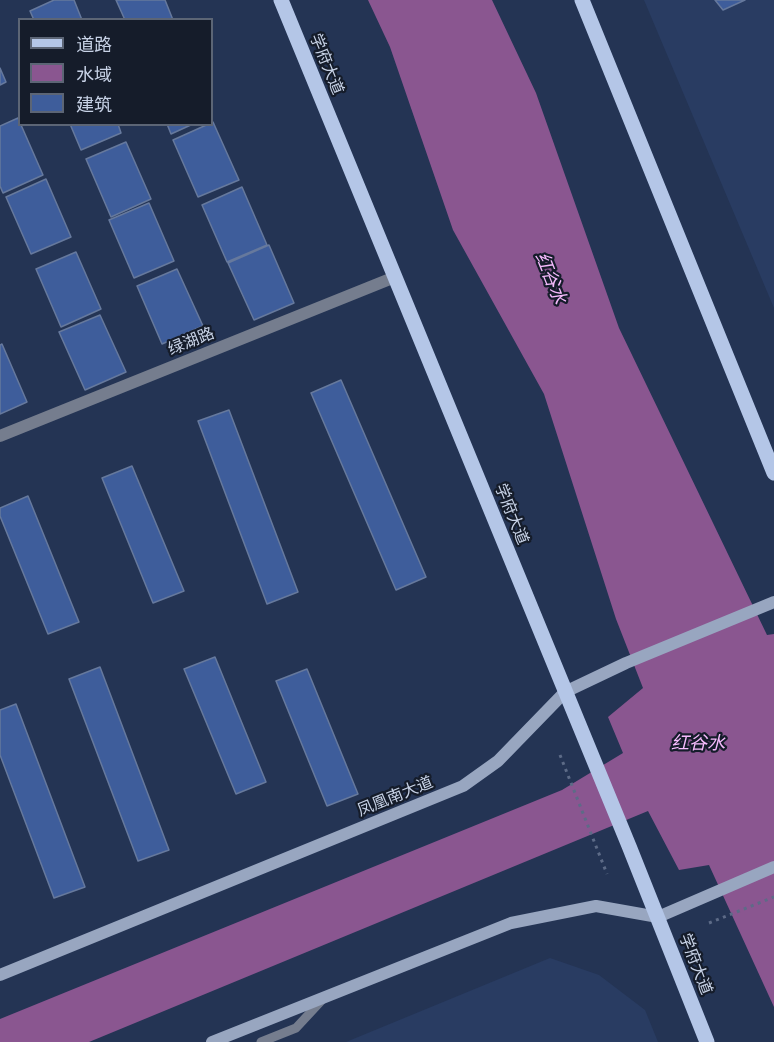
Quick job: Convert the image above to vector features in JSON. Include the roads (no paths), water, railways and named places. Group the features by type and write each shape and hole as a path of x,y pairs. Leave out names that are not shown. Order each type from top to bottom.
{"main road":[{"name":"学府大道","path":"281,0 630,846 707,1042"},
{"path":"582,0 774,473"},
{"name":"凤凰南大道","path":"0,975 463,786 498,761 565,692 626,663 771,603"},
{"path":"212,1042 511,923 596,906 658,917 774,867"}],"street":[{"name":"绿湖路","path":"0,436 395,277"}],"lane":[{"path":"261,1042 296,1028 324,997"}],"water":[{"name":"红谷水","path":"368,0 492,0 536,93 619,328 767,635 774,634 774,1007 709,865 679,870 648,811 89,1042 0,1042 0,1019 562,790 623,753 608,717 643,688 616,619 544,394 453,230 390,47"}]}
